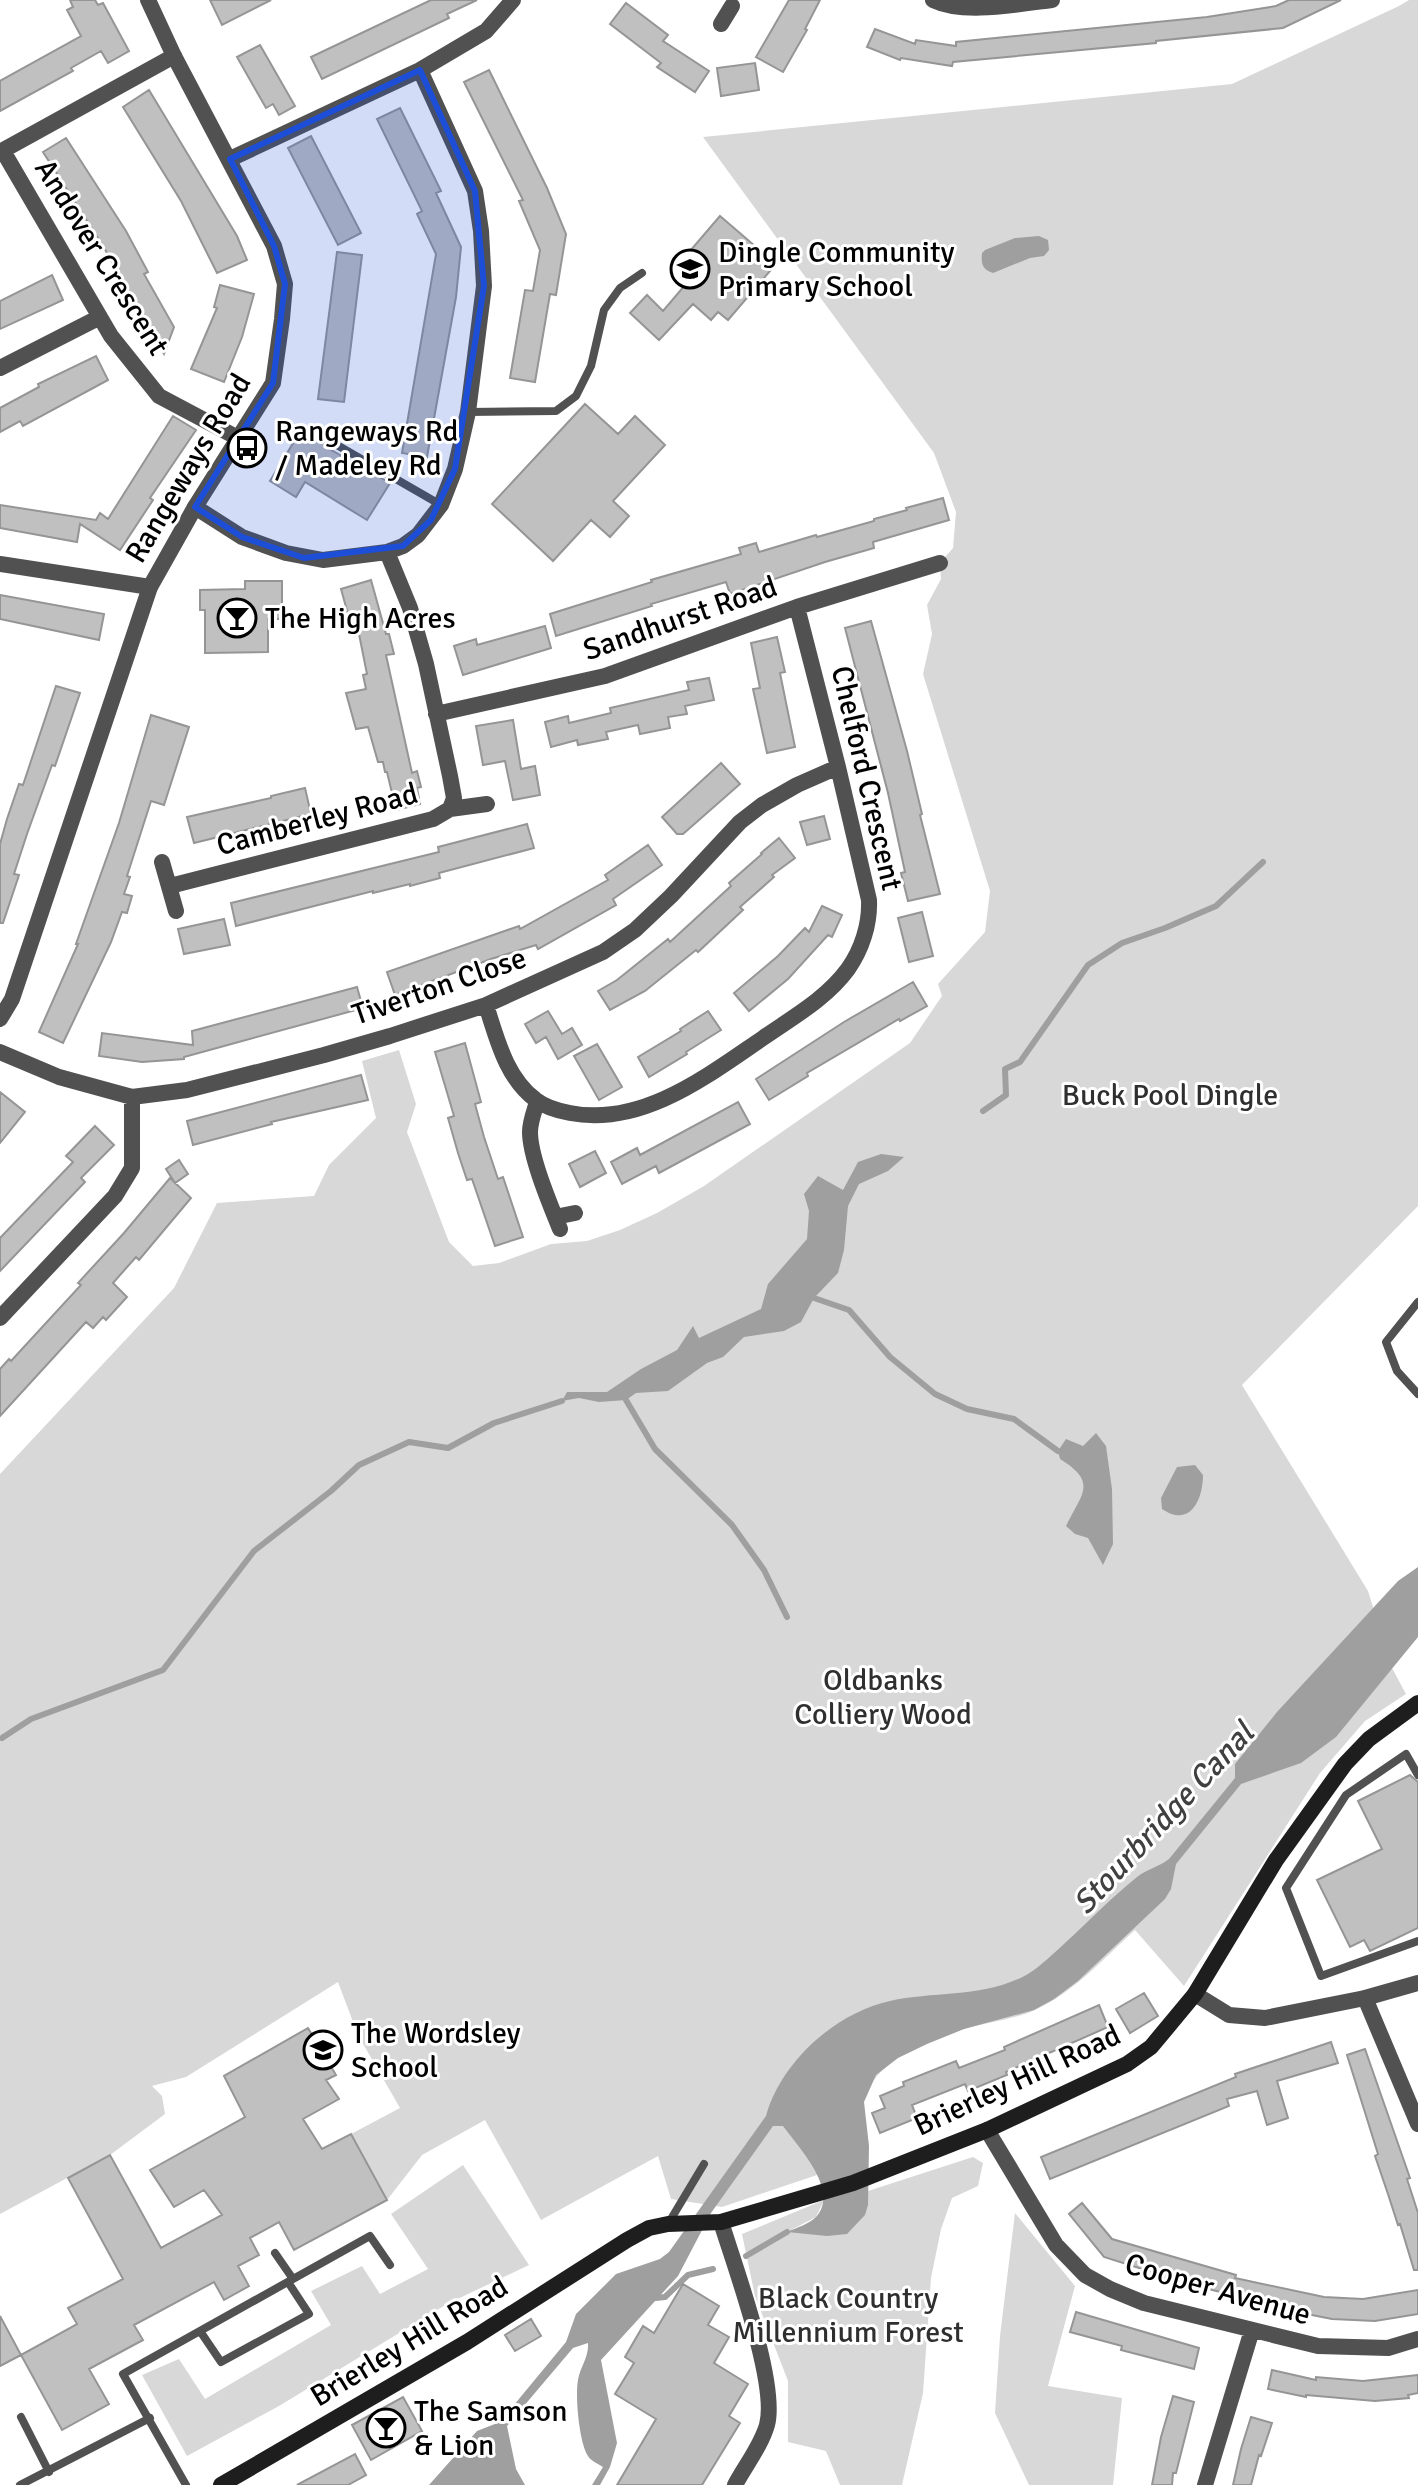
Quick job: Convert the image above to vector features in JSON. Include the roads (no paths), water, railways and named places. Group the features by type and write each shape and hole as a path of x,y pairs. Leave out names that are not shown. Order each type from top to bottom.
{"main road":[{"name":"Brierley Hill Road","path":"221,2485 454,2349 649,2228 668,2224 718,2223 853,2183 987,2130 1127,2064 1151,2047 1195,1994 1276,1860 1345,1764 1369,1739 1418,1703"}],"street":[{"name":"Rangeways Road","path":"0,1019 12,999 150,587 195,507 273,383 285,284 274,246 148,0"},
{"path":"230,159 420,70 486,31 513,0"},
{"path":"933,0 945,5 968,7 1052,0"},
{"path":"721,24 731,2"},
{"path":"1,152 174,56"},
{"path":"195,507 242,537 304,558 323,560 387,552 403,546 418,535 441,505 455,469 468,412 484,286 475,191 420,70"},
{"name":"Andover Crescent","path":"1,152 111,336 159,396 238,438"},
{"path":"0,368 100,317"},
{"name":"Camberley Road","path":"170,886 433,819 450,809 454,798 436,714 410,608 387,552"},
{"name":"Sandhurst Road","path":"436,714 605,676 797,607 940,563"},
{"path":"0,564 150,587"},
{"name":"Chelford Crescent","path":"537,1102 567,1112 612,1115 669,1097 815,1002 833,987 850,966 863,938 869,900 797,607"},
{"name":"Tiverton Close","path":"0,1052 59,1077 132,1097 187,1090 324,1055 486,1005 603,952 644,921 696,871 740,822 797,785 838,767"},
{"path":"450,809 487,804"},
{"path":"162,862 176,911"},
{"path":"486,1005 502,1054 522,1088 537,1102 530,1134 557,1223 575,1213"},
{"path":"0,1318 115,1196 132,1168 132,1097"},
{"path":"1195,1994 1229,2015 1265,2018 1365,1998 1418,1983"},
{"path":"1365,1998 1418,2124"},
{"name":"Cooper Avenue","path":"987,2130 1056,2245 1085,2275 1110,2289 1144,2303 1318,2346 1388,2348 1418,2339"},
{"path":"718,2223 765,2369 769,2415 766,2428 735,2485"},
{"path":"1205,2485 1252,2330"}],"lane":[{"path":"468,412 556,411 576,396 591,366 604,310 620,288 642,273"},
{"path":"330,441 441,505"},
{"path":"1418,1302 1386,1342 1397,1371 1418,1394"},
{"path":"1418,1775 1406,1754 1346,1795 1286,1888 1321,1976 1418,1941"},
{"path":"668,2224 704,2164"},
{"path":"186,2485 123,2374 370,2236 390,2265"},
{"path":"200,2331 221,2362 309,2314 275,2253"},
{"path":"21,2417 49,2472"},
{"path":"20,2485 150,2418"}],"waterway":[{"path":"983,1111 1006,1095 1005,1069 1020,1062 1088,965 1122,943 1216,906 1263,862"},
{"path":"814,1298 849,1310 890,1357 935,1394 967,1409 1014,1419 1058,1451"},
{"path":"626,1400 655,1449 732,1525 764,1570 787,1617"},
{"path":"2,1738 31,1719 163,1670 254,1551 359,1465 409,1442 448,1448 494,1423 562,1401"},
{"path":"746,2256 787,2232"},
{"path":"656,2298 665,2297 688,2275 713,2269"}],"place":[{"name":"Dingle Community Primary School","path":"690,269"},
{"name":"Rangeways Rd / Madeley Rd","path":"247,448"},
{"name":"The High Acres","path":"237,618"},
{"name":"The Wordsley School","path":"323,2050"},
{"name":"The Samson & Lion","path":"386,2428"}],"park label":[{"name":"Buck Pool Dingle","path":"1170,1095"},
{"name":"Oldbanks Colliery Wood","path":"883,1697"},
{"name":"Black Country Millennium Forest","path":"848,2315"}],"water label":[{"name":"Stourbridge Canal","path":"1163,1818"}]}
